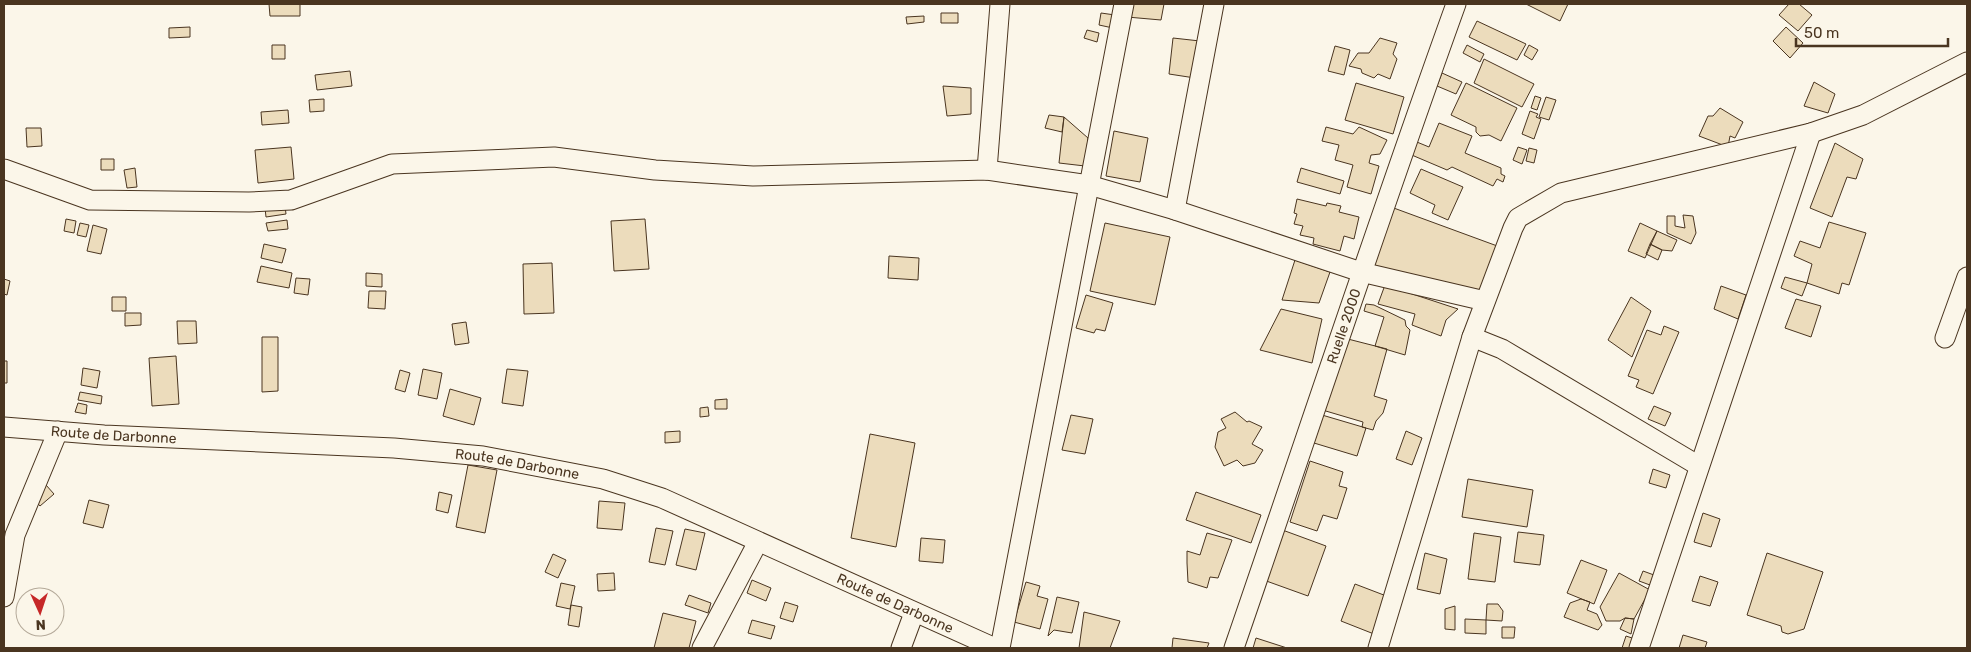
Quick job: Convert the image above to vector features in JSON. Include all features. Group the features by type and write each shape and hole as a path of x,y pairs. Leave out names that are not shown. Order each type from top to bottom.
{"street":[{"path":"987,170 1000,4"},
{"path":"1000,648 1124,4"},
{"path":"1175,210 1214,4"},
{"name":"Ruelle 2000","path":"1234,648 1326,381 1360,272 1456,4"},
{"path":"1378,648 1472,337 1518,218 1561,193 1811,132 1862,115 1967,62"},
{"path":"1639,648 1811,132"},
{"path":"4,169 90,200 249,202 291,200 392,164 544,157 655,170 753,176 987,170 1089,185 1175,210 1360,272 1485,301"},
{"path":"1945,338 1967,277"},
{"path":"1472,337 1502,349 1699,466"},
{"name":"Route de Darbonne","path":"4,427 394,448 483,456 603,479 662,498 995,648"},
{"path":"4,597 15,535 58,431"},
{"path":"702,648 758,542"},
{"path":"900,648 914,613"}],"building":[{"path":"269,4 300,4 300,16 270,16"},
{"path":"1129,4 1164,4 1161,20 1127,17"},
{"path":"1526,4 1568,4 1560,21"},
{"path":"1789,4 1799,4 1812,15 1798,31 1779,15"},
{"path":"941,13 958,13 958,23 941,23"},
{"path":"1101,13 1115,15 1113,28 1099,25"},
{"path":"924,16 924,22 907,24 906,17"},
{"path":"1477,21 1526,44 1517,60 1469,37"},
{"path":"190,27 190,37 169,38 169,28"},
{"path":"1786,27 1803,43 1790,58 1773,41"},
{"path":"1087,30 1099,33 1097,42 1084,38"},
{"path":"1173,38 1200,41 1195,78 1169,74"},
{"path":"1380,38 1397,43 1393,54 1397,59 1390,79 1378,74 1374,78 1362,73 1361,69 1349,66 1358,53 1369,53"},
{"path":"272,45 285,45 285,59 272,59"},
{"path":"1467,45 1484,54 1480,62 1463,53"},
{"path":"1529,45 1538,50 1532,60 1524,55"},
{"path":"1335,46 1350,50 1344,75 1328,71"},
{"path":"1484,59 1534,84 1522,107 1474,83"},
{"path":"350,71 352,86 317,90 315,75"},
{"path":"1442,73 1462,82 1456,94 1437,86"},
{"path":"1814,82 1835,94 1828,113 1804,106"},
{"path":"1356,83 1404,97 1393,134 1345,120"},
{"path":"1466,83 1517,108 1501,141 1489,135 1480,136 1476,132 1476,127 1451,115"},
{"path":"943,86 971,88 971,114 947,116"},
{"path":"1535,96 1541,98 1537,110 1531,108"},
{"path":"1546,97 1556,100 1549,120 1539,117"},
{"path":"324,99 324,111 310,112 309,100"},
{"path":"1720,108 1743,122 1735,138 1730,136 1728,147 1699,136 1708,116 1713,116"},
{"path":"288,110 289,123 262,125 261,112"},
{"path":"1530,111 1538,114 1536,117 1541,119 1534,139 1522,134"},
{"path":"1049,115 1064,117 1062,132 1045,128"},
{"path":"1064,117 1088,138 1085,166 1059,163"},
{"path":"1439,123 1472,136 1465,153 1501,168 1501,174 1505,176 1503,182 1497,179 1493,186 1452,167 1447,170 1407,153 1412,140 1429,147"},
{"path":"1326,127 1353,134 1359,127 1387,140 1380,154 1371,155 1369,163 1379,166 1371,194 1347,187 1353,165 1335,160 1339,145 1322,141"},
{"path":"26,128 41,128 42,146 27,147"},
{"path":"1114,131 1148,138 1140,182 1106,176"},
{"path":"1835,143 1863,159 1856,179 1847,177 1832,217 1810,208"},
{"path":"291,147 294,179 258,183 255,150"},
{"path":"1518,147 1527,150 1522,164 1513,160"},
{"path":"1529,148 1537,150 1534,163 1526,161"},
{"path":"101,159 114,159 114,170 101,170"},
{"path":"135,168 137,187 127,188 124,170"},
{"path":"1301,168 1344,181 1340,194 1297,182"},
{"path":"1421,169 1463,187 1448,220 1432,213 1435,205 1410,193"},
{"path":"1297,199 1326,206 1327,203 1341,206 1339,212 1359,217 1354,239 1344,236 1340,251 1313,244 1314,238 1300,235 1303,226 1294,224 1297,214 1294,213"},
{"path":"285,206 286,214 266,217 265,208"},
{"path":"1391,207 1500,247 1479,292 1363,265"},
{"path":"1683,215 1693,216 1696,233 1691,244 1667,233 1667,216 1675,216 1675,226 1685,228"},
{"path":"66,219 76,221 74,233 64,231"},
{"path":"645,219 649,269 614,271 611,221"},
{"path":"287,220 288,229 268,231 266,223"},
{"path":"1829,222 1866,233 1849,285 1842,283 1839,294 1807,283 1812,264 1794,256 1800,241 1820,248"},
{"path":"80,223 89,225 86,237 77,235"},
{"path":"1105,223 1170,237 1155,305 1090,291"},
{"path":"1640,223 1657,231 1645,258 1628,251"},
{"path":"93,225 107,229 101,254 87,251"},
{"path":"1657,231 1677,240 1672,251 1662,250 1650,244"},
{"path":"264,244 286,249 282,263 261,258"},
{"path":"1650,244 1662,250 1658,260 1646,254"},
{"path":"889,256 919,258 918,280 888,278"},
{"path":"1295,260 1330,272 1319,303 1282,300"},
{"path":"552,263 554,313 524,314 523,264"},
{"path":"261,266 292,273 289,288 257,282"},
{"path":"366,273 382,274 382,287 366,286"},
{"path":"1785,277 1807,283 1802,296 1781,288"},
{"path":"296,278 310,279 308,295 294,293"},
{"path":"4,279 10,281 7,295 4,294"},
{"path":"1385,285 1458,309 1446,320 1441,336 1412,325 1415,314 1378,304"},
{"path":"1721,286 1746,295 1738,319 1714,309"},
{"path":"369,291 386,291 385,309 368,308"},
{"path":"1086,295 1113,303 1105,331 1096,329 1094,333 1076,328"},
{"path":"112,297 126,297 126,311 112,311"},
{"path":"1631,297 1651,311 1632,357 1608,340"},
{"path":"1796,299 1821,306 1811,337 1785,328"},
{"path":"1366,304 1374,305 1405,320 1406,326 1410,330 1405,355 1375,346 1384,317 1364,311"},
{"path":"1281,309 1322,319 1312,363 1260,350"},
{"path":"125,313 141,313 141,325 125,326"},
{"path":"177,321 196,321 197,343 178,344"},
{"path":"466,322 469,343 455,345 452,324"},
{"path":"1664,326 1679,332 1653,394 1636,387 1639,380 1628,376 1647,330 1661,335"},
{"path":"262,337 278,337 278,391 262,392"},
{"path":"1340,337 1387,349 1374,396 1387,400 1383,413 1376,421 1373,430 1362,427 1363,422 1319,409"},
{"path":"176,356 179,404 152,406 149,358"},
{"path":"4,361 7,361 7,383 4,383"},
{"path":"83,368 100,371 97,388 81,385"},
{"path":"423,369 442,373 437,399 418,395"},
{"path":"507,369 528,371 523,406 502,403"},
{"path":"400,370 410,373 405,392 395,389"},
{"path":"450,389 481,398 474,425 443,416"},
{"path":"80,392 102,396 101,404 78,400"},
{"path":"727,399 727,409 715,409 715,400"},
{"path":"78,403 87,405 86,414 75,412"},
{"path":"1654,406 1671,413 1665,426 1648,419"},
{"path":"708,407 709,416 700,417 700,408"},
{"path":"1235,412 1247,422 1249,421 1262,427 1252,444 1263,450 1255,463 1243,466 1237,460 1224,466 1215,447 1218,432 1226,428 1221,419"},
{"path":"1071,415 1093,419 1085,454 1062,450"},
{"path":"1322,415 1366,428 1357,456 1314,443"},
{"path":"680,431 680,442 665,443 665,432"},
{"path":"1406,431 1422,438 1412,465 1396,459"},
{"path":"870,434 915,443 896,547 851,538"},
{"path":"1310,461 1343,472 1339,486 1347,488 1337,519 1323,515 1317,531 1290,522"},
{"path":"468,465 497,470 485,533 456,527"},
{"path":"1653,469 1670,475 1666,488 1649,483"},
{"path":"1468,479 1533,490 1527,527 1462,517"},
{"path":"46,485 54,494 40,506 32,497"},
{"path":"439,492 452,495 448,513 436,510"},
{"path":"1196,492 1261,515 1251,543 1186,520"},
{"path":"89,500 109,505 103,528 83,523"},
{"path":"599,501 625,503 622,530 597,528"},
{"path":"1703,513 1720,519 1711,547 1694,542"},
{"path":"656,528 673,531 665,565 649,562"},
{"path":"1277,528 1326,546 1308,596 1258,578"},
{"path":"685,529 705,533 696,570 676,565"},
{"path":"1518,532 1544,535 1540,565 1514,562"},
{"path":"1207,533 1232,540 1218,578 1210,577 1207,588 1188,582 1187,551 1200,555"},
{"path":"1474,533 1501,537 1495,582 1468,579"},
{"path":"921,538 945,540 943,563 919,561"},
{"path":"1425,553 1447,559 1440,594 1417,589"},
{"path":"1767,553 1823,572 1804,629 1788,634 1782,632 1781,626 1747,615"},
{"path":"553,554 566,560 558,578 545,572"},
{"path":"1581,560 1607,570 1594,604 1567,593"},
{"path":"1643,571 1654,575 1650,585 1639,581"},
{"path":"614,573 615,590 598,591 597,574"},
{"path":"1619,573 1650,590 1634,619 1625,618 1620,621 1606,621 1600,607"},
{"path":"1700,576 1718,582 1710,606 1692,601"},
{"path":"752,580 771,588 766,601 747,593"},
{"path":"1026,582 1040,586 1037,596 1048,599 1040,629 1014,622"},
{"path":"561,583 575,586 570,609 556,606"},
{"path":"1355,584 1389,597 1374,634 1341,621"},
{"path":"689,595 711,603 708,613 685,605"},
{"path":"1057,597 1079,602 1072,633 1054,630 1048,636"},
{"path":"1581,599 1590,602 1587,610 1597,614 1602,625 1598,630 1564,617 1570,603"},
{"path":"785,602 798,606 793,622 780,618"},
{"path":"1487,604 1498,604 1503,611 1502,621 1486,620"},
{"path":"571,605 582,607 579,627 568,625"},
{"path":"1455,606 1455,630 1445,629 1445,609"},
{"path":"1084,612 1120,621 1110,648 1079,648"},
{"path":"663,613 696,621 689,648 654,648"},
{"path":"1625,618 1634,619 1631,634 1620,629"},
{"path":"1465,619 1486,620 1486,634 1465,633"},
{"path":"752,620 775,626 771,639 748,633"},
{"path":"1502,627 1515,627 1514,638 1502,638"},
{"path":"1683,635 1707,642 1705,648 1679,648"},
{"path":"1626,636 1638,640 1635,648 1622,648"},
{"path":"1173,638 1209,643 1207,648 1172,648"},
{"path":"1256,638 1287,648 1253,648"}]}
